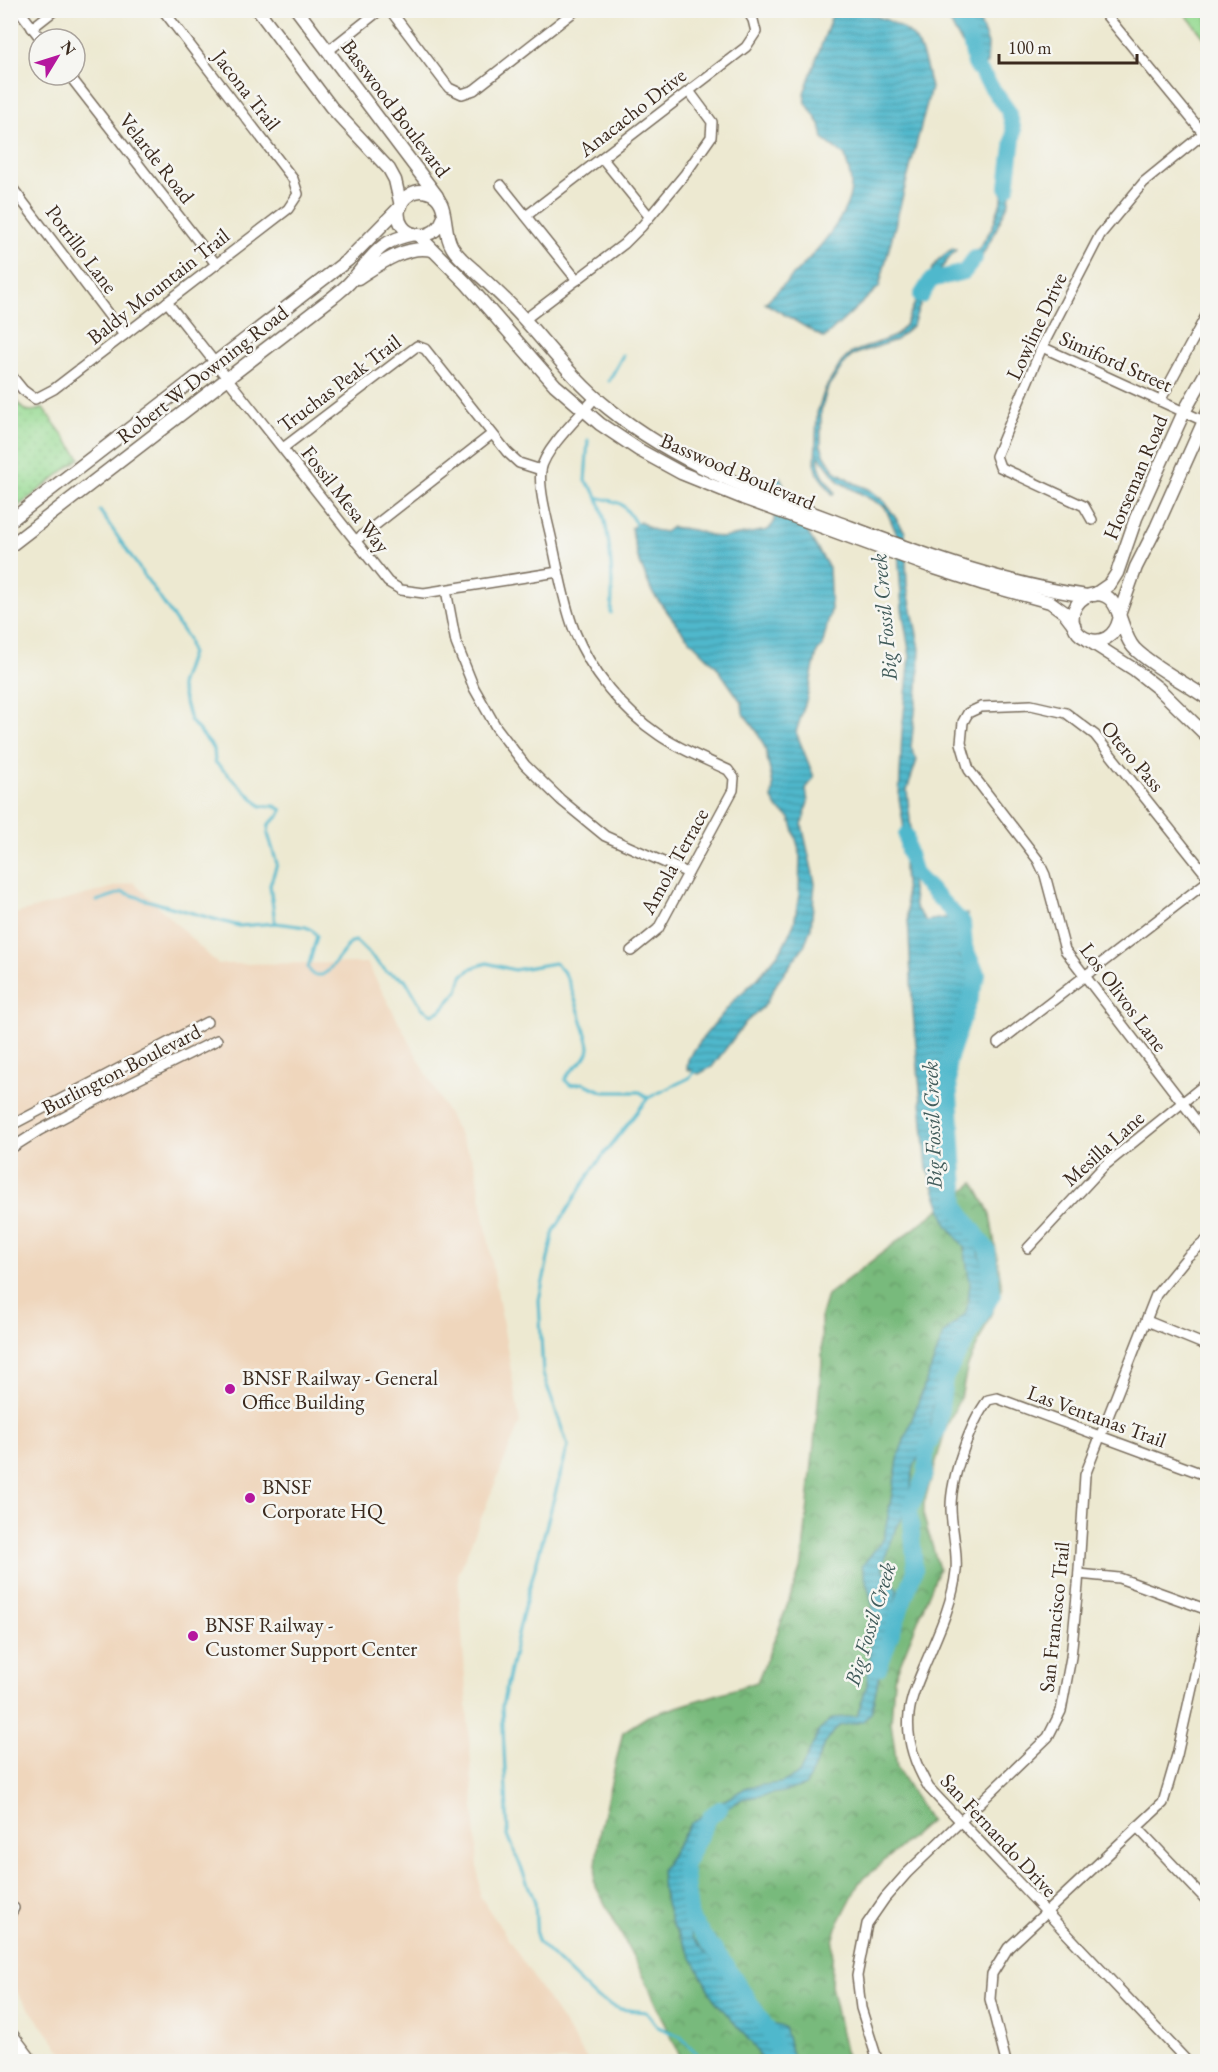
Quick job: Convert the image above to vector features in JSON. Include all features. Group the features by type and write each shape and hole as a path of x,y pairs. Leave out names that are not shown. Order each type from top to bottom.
{"main road":[{"name":"Basswood Boulevard","path":"258,10 331,107 389,169 395,180 400,206"},
{"name":"Basswood Boulevard","path":"297,10 432,186 440,201"},
{"path":"421,191 434,195 440,201 443,206 443,219 438,229 432,233 416,235 406,230 401,223 400,206 409,195 421,191"},
{"name":"Robert W Downing Road","path":"10,521 354,254 400,206"},
{"name":"Basswood Boulevard","path":"443,219 453,250 524,320 595,398 661,446 745,493"},
{"name":"Basswood Boulevard","path":"416,235 467,284 549,379 584,411 626,442 661,462 934,563 984,585 1050,602 1064,612 1074,625"},
{"name":"Robert W Downing Road","path":"10,546 351,281 382,246 395,238 416,235"},
{"path":"351,281 398,256 421,249 432,250"},
{"name":"Horseman Road","path":"1091,595 1110,584 1118,573 1136,519 1184,412 1208,369"},
{"name":"Horseman Road","path":"1119,618 1136,567 1206,418"},
{"name":"Basswood Boulevard","path":"934,563 1002,580 1091,595"},
{"path":"1208,699 1136,650 1128,640 1113,602 1104,596 1091,595 1079,602 1074,610 1074,625 1082,636 1135,670 1159,689 1208,737"},
{"path":"1088,640 1102,641 1108,638 1118,627 1119,618"},
{"path":"10,2033 32,2061"}],"street":[{"path":"19,10 31,27"},
{"path":"33,27 56,10"},
{"name":"Jacona Trail","path":"163,10 293,179 298,194"},
{"path":"328,51 380,10"},
{"path":"390,10 449,88 462,94 474,90 576,10"},
{"name":"Anacacho Drive","path":"526,216 746,47 756,32 747,10"},
{"path":"1102,10 1205,136"},
{"name":"Velarde Road","path":"78,87 216,264"},
{"path":"524,320 624,244 685,174 711,137 712,122 689,91"},
{"name":"Lowline Drive","path":"1092,520 1084,506 1000,467 996,456 1042,347 1100,235 1144,182 1205,136"},
{"path":"602,158 649,216"},
{"path":"501,184 577,280"},
{"name":"Potrillo Lane","path":"10,185 124,334"},
{"name":"Baldy Mountain Trail","path":"10,374 23,390 35,399 54,390 288,209 298,194"},
{"name":"Fossil Mesa Way","path":"167,302 388,582 402,590 424,594 558,573"},
{"path":"1160,401 1208,312"},
{"name":"Truchas Peak Trail","path":"283,448 417,346 425,349 507,452 519,463 541,470"},
{"name":"Simiford Street","path":"1042,347 1184,412 1206,418"},
{"path":"558,573 543,497 541,470 560,438 595,398"},
{"path":"355,541 492,434"},
{"name":"Amola Terrace","path":"558,573 574,630 597,674 627,708 660,736 728,770 734,778 733,790 658,929 631,951"},
{"path":"446,590 456,643 474,688 496,727 525,765 561,800 605,836 688,873"},
{"name":"Otero Pass","path":"968,713 981,707 1031,705 1066,713 1095,735 1208,879"},
{"name":"Los Olivos Lane","path":"968,713 963,722 961,743 969,770 1038,860 1045,875 1065,950 1208,1136"},
{"path":"998,1043 1208,879"},
{"name":"Burlington Boulevard","path":"10,1126 207,1022"},
{"name":"Burlington Boulevard","path":"10,1149 85,1106 217,1040"},
{"path":"142,1056 150,1075"},
{"name":"Mesilla Lane","path":"1028,1248 1104,1166 1208,1082"},
{"path":"75,1091 85,1106"},
{"name":"San Francisco Trail","path":"878,2061 861,2008 857,1976 867,1924 885,1898 907,1873 1040,1746 1053,1729 1061,1711 1071,1658 1085,1475 1156,1295 1188,1256 1208,1239"},
{"path":"1147,1321 1208,1346"},
{"name":"Las Ventanas Trail","path":"978,1413 988,1400 997,1398 1208,1476"},
{"name":"San Fernando Drive","path":"978,1413 955,1475 951,1507 956,1571 946,1612 917,1684 909,1713 909,1736 917,1767 929,1788 961,1823 1188,2061"},
{"path":"1079,1574 1119,1578 1208,1610"},
{"path":"1006,2061 990,1999 992,1974 1008,1948 1163,1803 1177,1755 1208,1616"},
{"path":"1137,1827 1208,1902"}],"shaded area":[{"name":"BNSF Corporate HQ","path":"133,882 218,964 367,963 475,1164 520,1422 458,1575 480,1896 588,2061 69,2061 11,1985 11,915"}],"green space":[{"path":"1183,11 1207,11 1207,41"},
{"path":"11,389 25,410 43,408 80,458 11,512"},
{"path":"974,1183 990,1214 1002,1289 967,1368 962,1393 945,1431 924,1503 924,1518 939,1569 894,1679 891,1722 897,1768 930,1821 859,1883 838,1924 833,1941 831,1985 847,2061 682,2061 646,1981 594,1883 600,1830 623,1732 648,1716 757,1682 802,1564 822,1363 821,1315 827,1295"}],"water":[{"path":"834,10 853,11 883,18 909,33 921,51 931,88 879,287 824,338 765,303 804,264 831,232 849,199 851,181 845,156 823,139 820,124 806,103 804,93"},
{"path":"945,11 976,11 988,44 987,64 981,64 964,46"},
{"path":"1009,165 1013,168 1009,202 981,258 966,276 957,278 965,260 980,247 992,228 1002,199 1004,174"},
{"path":"953,248 956,250 935,276 919,307 913,325 896,340 853,355 843,365 827,390 821,411 821,445 835,471 869,489 885,502 905,532 907,586 920,649 911,747 917,760 907,790 911,829 911,881 915,907 926,921 967,914 966,930 959,956 974,972 967,985 966,1005 949,1074 946,1153 954,1215 977,1244 990,1292 984,1307 943,1375 933,1407 930,1435 914,1466 908,1505 891,1540 882,1567 898,1589 871,1713 862,1722 839,1726 827,1740 806,1785 783,1792 742,1799 723,1811 694,1835 681,1868 683,1901 692,1937 729,1977 736,1991 768,2023 784,2027 794,2061 762,2061 754,2046 713,1998 672,1924 663,1893 661,1871 690,1824 747,1787 781,1783 799,1774 819,1731 833,1718 857,1716 867,1685 873,1606 862,1566 884,1538 899,1454 944,1333 966,1313 970,1284 964,1247 947,1225 927,1168 912,1000 904,870 904,829 899,798 902,732 910,656 902,609 897,535 885,507 839,482 819,456 821,471 835,492 833,495 819,476 815,466 817,413 825,389 841,363 851,353 895,336 905,325 925,280 939,259"},
{"path":"780,477 805,528 829,568 831,610 822,647 817,652 807,698 796,732 814,777 806,789 808,802 802,825 815,883 811,928 804,946 777,983 765,1005 746,1022 712,1067 699,1074 687,1069 688,1059 735,999 758,978 781,950 794,924 799,895 800,853 790,818 778,809 772,799 773,785 765,748 756,730 743,713 742,703 716,666 685,635 652,592 638,558 631,528 640,522 653,530 665,532 672,527 721,538 768,530 774,523 774,479"}],"waterway":[{"name":"Big Fossil Creek","path":"957,10 970,41 975,64 1009,112 1014,131 1007,187"},
{"name":"Big Fossil Creek","path":"921,296 931,280 964,272 975,258"},
{"path":"609,381 623,355"},
{"path":"588,440 585,481 594,491 604,517 610,550 611,613"},
{"path":"596,497 622,505 638,527"},
{"path":"100,511 188,639 191,653 180,685 190,720 214,749 215,762 261,806 275,806 282,810 279,816 269,824 268,834 277,864 270,885 275,922"},
{"name":"Big Fossil Creek","path":"879,1668 915,1570 910,1510 925,1474 927,1447 938,1430 945,1378 993,1294 988,1250 957,1207 948,1063 978,975 965,948 963,923 915,874 906,835"},
{"path":"97,901 123,892 239,926 276,923 306,927 317,936 308,968 313,975 322,975 328,971 351,942 356,941 387,972 405,979 422,1008 432,1014 440,1011 458,991 462,976 472,968 487,963 514,970 555,963 569,983 589,1047 586,1057 570,1071 565,1080 570,1085 583,1083 604,1092 640,1092 648,1098"},
{"path":"697,1069 689,1078 648,1098 594,1167 554,1231 539,1300 543,1374 568,1446 522,1616 502,1706 508,1835 535,1902 537,1941 596,1998 620,2009 646,2012 658,2027 680,2036 705,2062"},
{"name":"Big Fossil Creek","path":"720,1809 711,1815 684,1866 691,1920 721,1958 773,2037 780,2062"}],"place":[{"name":"BNSF Railway - General Office Building","path":"230,1389"},
{"name":"BNSF Corporate HQ","path":"250,1498"},
{"name":"BNSF Railway - Customer Support Center","path":"193,1636"}]}
